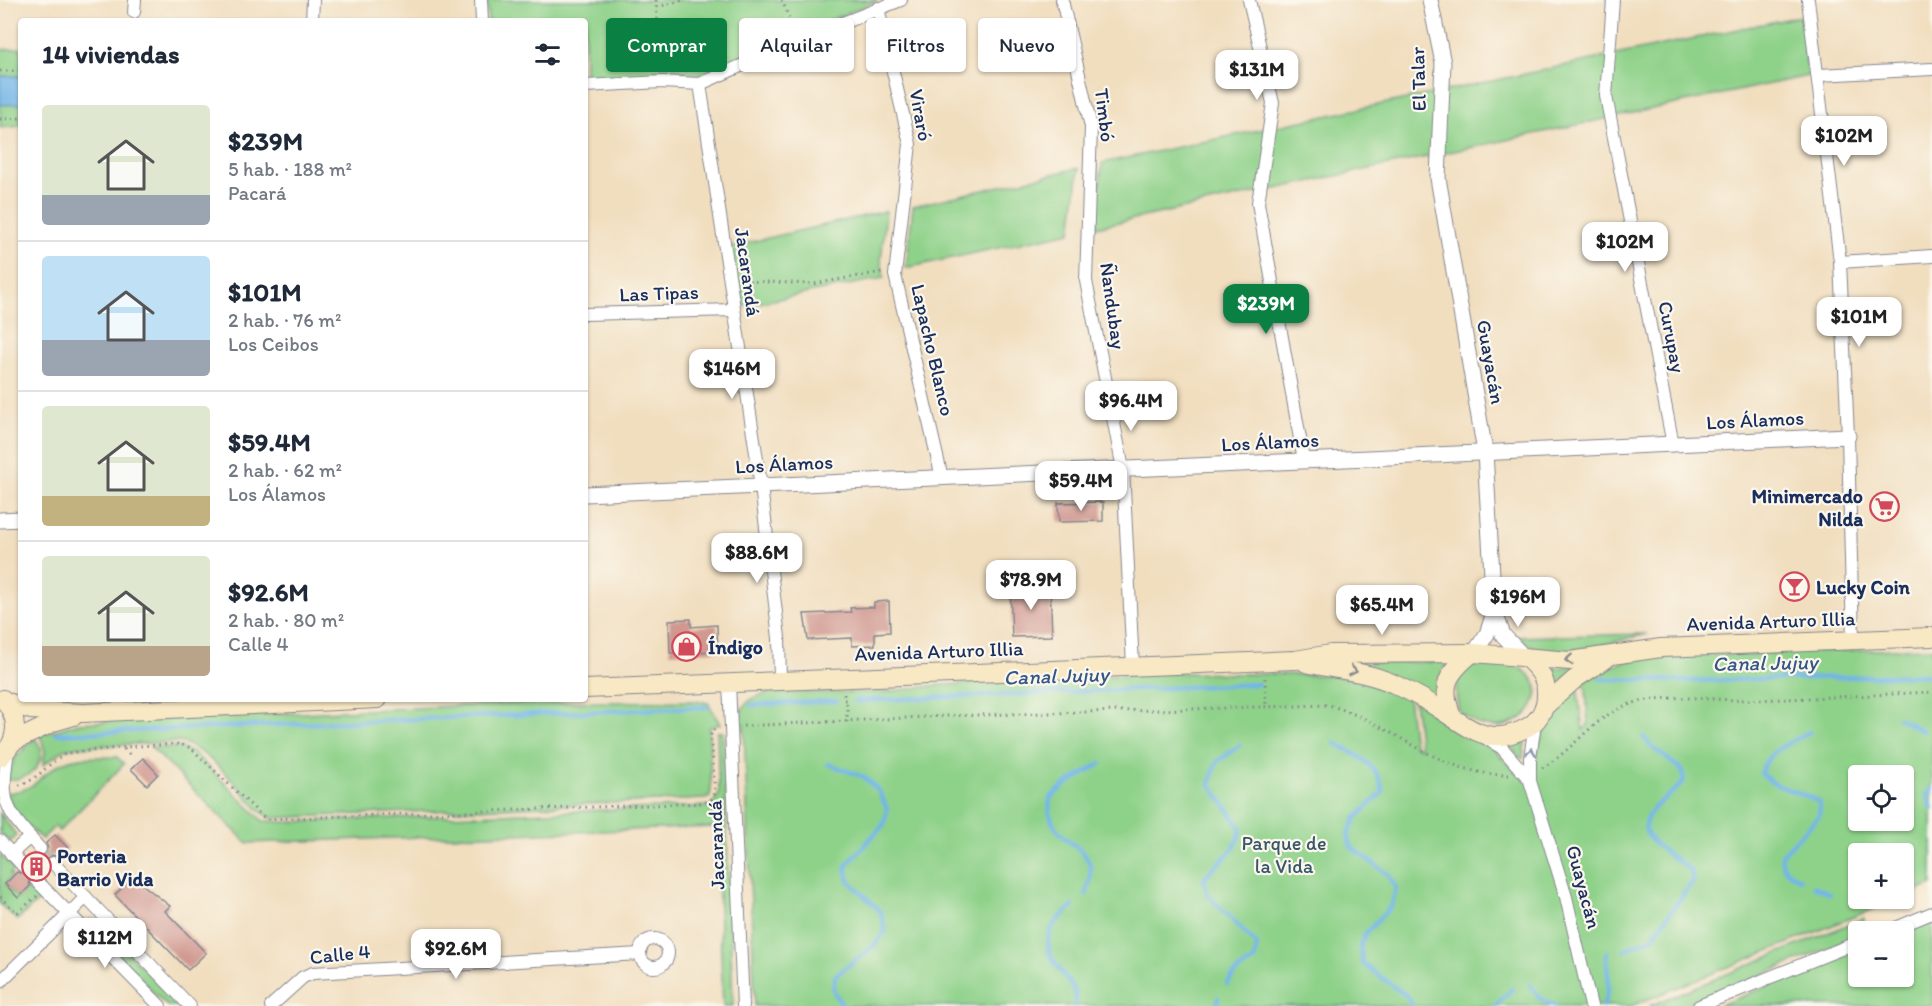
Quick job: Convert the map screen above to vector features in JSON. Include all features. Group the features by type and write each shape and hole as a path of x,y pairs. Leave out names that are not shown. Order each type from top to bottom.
{"main road":[{"name":"Avenida Arturo Illia","path":"1524,656 1570,661 1661,648 1932,637"},
{"name":"Avenida Arturo Illia","path":"588,689 1295,660 1331,654 1473,652"},
{"path":"1473,652 1524,656 1542,675 1546,685 1540,715 1513,734 1502,736 1475,733 1452,717 1446,695 1446,683 1452,672 1473,652"},
{"name":"Avenida Arturo Illia","path":"1540,715 1575,679 1613,655"},
{"name":"Avenida Arturo Illia","path":"1295,660 1375,677 1395,685 1452,717"},
{"path":"2,699 31,710 67,710 83,713 295,702"},
{"path":"2,699 15,720 7,750"},
{"path":"7,750 54,722 83,713"}],"street":[{"path":"312,18 313,0"},
{"path":"481,0 482,18"},
{"path":"853,18 901,0"},
{"name":"Timbó","path":"1062,0 1091,127 1088,200"},
{"path":"1249,0 1273,103 1257,203 1304,461"},
{"name":"El Talar","path":"1430,0 1443,63 1440,122"},
{"name":"Curupay","path":"1613,0 1606,96 1673,445"},
{"path":"1808,0 1819,75 1840,262 1848,436 1853,640"},
{"name":"Viraró","path":"878,8 910,144 900,231"},
{"path":"588,86 662,82 700,84 739,67"},
{"path":"1819,75 1932,69"},
{"name":"Jacarandá","path":"700,84 760,486 779,638 780,680"},
{"name":"Guayacán","path":"1440,122 1438,178 1485,452 1494,610 1503,635 1524,656"},
{"name":"Ñandubay","path":"1088,200 1086,280 1123,470 1133,666"},
{"name":"Lapacho Blanco","path":"900,231 895,275 942,478"},
{"path":"1840,262 1932,256"},
{"name":"Las Tipas","path":"588,314 734,310"},
{"name":"Los Álamos","path":"588,494 1848,436"},
{"path":"0,520 18,519"},
{"name":"Guayacán","path":"1473,652 1488,634 1494,610"},
{"name":"Jacarandá","path":"729,682 743,1006"},
{"name":"Guayacán","path":"1540,715 1530,758 1530,781 1566,897 1591,1006"},
{"name":"Guayacán","path":"1475,733 1502,748 1530,781"},
{"path":"7,750 1,790 6,807 40,849"},
{"path":"11,854 30,837"},
{"path":"0,841 23,866"},
{"path":"53,863 190,1006"},
{"path":"40,884 160,1006"},
{"path":"0,982 86,897"},
{"path":"1913,921 1932,913"},
{"path":"1699,1006 1848,946"},
{"name":"Calle 4","path":"271,1006 303,977 313,973 640,954"}],"path":[{"path":"656,0 662,82"},
{"path":"656,7 684,0"},
{"path":"783,0 789,18"},
{"path":"0,71 18,70"},
{"path":"0,119 18,118"},
{"path":"730,284 742,281 813,284 871,272 895,275"},
{"path":"1265,661 1266,706"},
{"path":"1542,767 1563,754 1599,721 1616,710 1646,701 1797,699 1932,692"},
{"path":"844,700 847,700 848,722"},
{"path":"17,785 31,780 57,757 68,753 180,744 191,748 262,816 276,820 705,803 716,793 712,730 731,727 945,716 1328,705 1351,712 1445,764 1480,773 1511,776"},
{"path":"124,749 132,757"},
{"path":"0,897 17,913 40,884"}],"green space":[{"path":"487,0 879,0 836,18 739,18 739,58 727,63 727,18 606,18 606,72 706,72 696,76 588,80 588,18 488,18"},
{"path":"1801,16 1808,76 1096,227 1102,163"},
{"path":"18,48 18,126 0,128 0,50"},
{"path":"1079,168 1071,232 906,268 913,206"},
{"path":"886,211 881,260 884,278 739,307 729,247"},
{"path":"1647,634 1597,646 1563,651 1547,650 1515,637"},
{"name":"Parque de la Vida","path":"1932,648 1932,885 1914,892 1914,843 1848,843 1848,909 1873,909 1631,1006 755,1006 744,724 738,724 741,712 747,703 761,695 767,693 884,692 938,685 1172,673 1327,675 1351,678 1408,697 1414,745 1420,748 1414,700 1461,735 1494,749 1516,772 1536,766 1539,742 1548,722 1577,686 1583,730 1588,725 1586,689 1583,682 1613,666 1645,657"},
{"path":"1489,661 1518,667 1528,674 1537,687 1532,706 1519,720 1511,724 1491,727 1481,725 1460,713 1456,694 1459,679 1470,668"},
{"path":"1447,662 1437,682 1435,697 1347,663"},
{"path":"1580,665 1555,686 1550,669"},
{"path":"698,701 708,703 720,724 709,728 711,790 710,797 705,799 271,818 260,811 210,759 187,744 176,742 77,747 65,749 43,765 45,751 40,735 79,723 117,721 529,703"},
{"path":"717,732 723,732 733,1006 723,1006 716,827 247,843 151,747 179,747 195,754 263,821 285,822 711,806 719,794"},
{"path":"35,738 41,749 41,757 36,768 26,776 6,780 15,758"},
{"path":"1525,741 1523,758 1522,759 1508,745"},
{"path":"117,757 124,764 59,831 55,826 42,839 12,807 7,793 32,786 60,764 80,758"},
{"path":"0,813 16,835 13,840 8,840 0,833"},
{"path":"0,855 14,869 10,874 12,877 5,884 18,898 30,886 43,897 17,920 0,904"},
{"path":"89,919 96,920 180,1006 167,1006 89,927 87,922"},
{"path":"1932,920 1932,1006 1718,1006 1848,954 1848,987 1914,987 1914,928"},
{"path":"1848,925 1848,940 1685,1006 1649,1006"}],"water":[{"path":"0,76 18,76 18,104 0,105"}],"building":[{"path":"1103,502 1103,521 1059,522 1058,503"},
{"path":"1050,584 1052,636 1012,637 1010,586"},
{"path":"1544,587 1545,606 1527,606 1522,588"},
{"path":"889,601 890,632 875,633 875,645 852,646 852,638 808,640 804,614 851,612 850,608 874,607 874,602"},
{"path":"691,619 691,627 717,625 718,651 670,653 669,620"},
{"path":"143,758 158,774 147,785 131,769"},
{"path":"55,835 68,848 59,857 52,855 47,858 45,864 47,869 42,874 31,874 28,878 30,886 18,898 5,884 17,872 24,874 29,872 31,865 29,860 34,855 41,857 46,855 48,848 46,843"},
{"path":"133,877 170,906 165,911 206,953 188,970 115,895"}],"waterway":[{"name":"Canal Jujuy","path":"1600,679 1684,681 1932,675"},
{"name":"Canal Jujuy","path":"855,701 1258,684"},
{"name":"Canal Jujuy","path":"751,705 836,701"},
{"name":"Canal Jujuy","path":"56,734 707,707"},
{"path":"1898,718 1923,731"},
{"path":"1800,879 1784,867 1782,855 1819,816 1820,803 1774,783 1761,773 1768,758 1809,732"},
{"path":"1624,950 1652,938 1693,881 1691,871 1654,843 1645,827 1648,817 1656,806 1684,781 1682,770 1653,748 1643,737"},
{"path":"1335,743 1366,762 1377,774 1383,792 1356,818 1348,834 1351,847 1389,875 1396,888 1392,905 1365,934 1360,946 1363,964 1408,997 1412,1006"},
{"path":"1227,984 1236,972 1255,960 1257,945 1207,894 1204,879 1231,851 1239,838 1241,828 1210,784 1216,763 1240,745"},
{"path":"1086,894 1091,875 1089,862 1083,852 1055,828 1050,815 1050,798 1065,785 1101,763"},
{"path":"828,764 864,777 879,791 887,809 884,824 846,866 849,881 881,912 885,931 874,946 835,976 833,990 843,1006"},
{"path":"1932,789 1927,795 1932,808"},
{"path":"1814,886 1830,894"},
{"path":"1073,906 1055,923 1048,939 1053,960 1072,987 1075,1006"},
{"path":"1603,1006 1608,992 1607,952"},
{"path":"1530,985 1541,999 1555,1006"},
{"path":"1495,1006 1512,989"},
{"path":"1217,1006 1218,998"}],"tunnel":[{"path":"40,849 53,863"},
{"path":"23,866 36,880"}],"place":[{"name":"Minimercado Nilda","path":"1884,507"},
{"name":"Lucky Coin","path":"1795,587"},
{"name":"Índigo","path":"687,647"},
{"name":"Porteria Barrio Vida","path":"36,867"}]}
